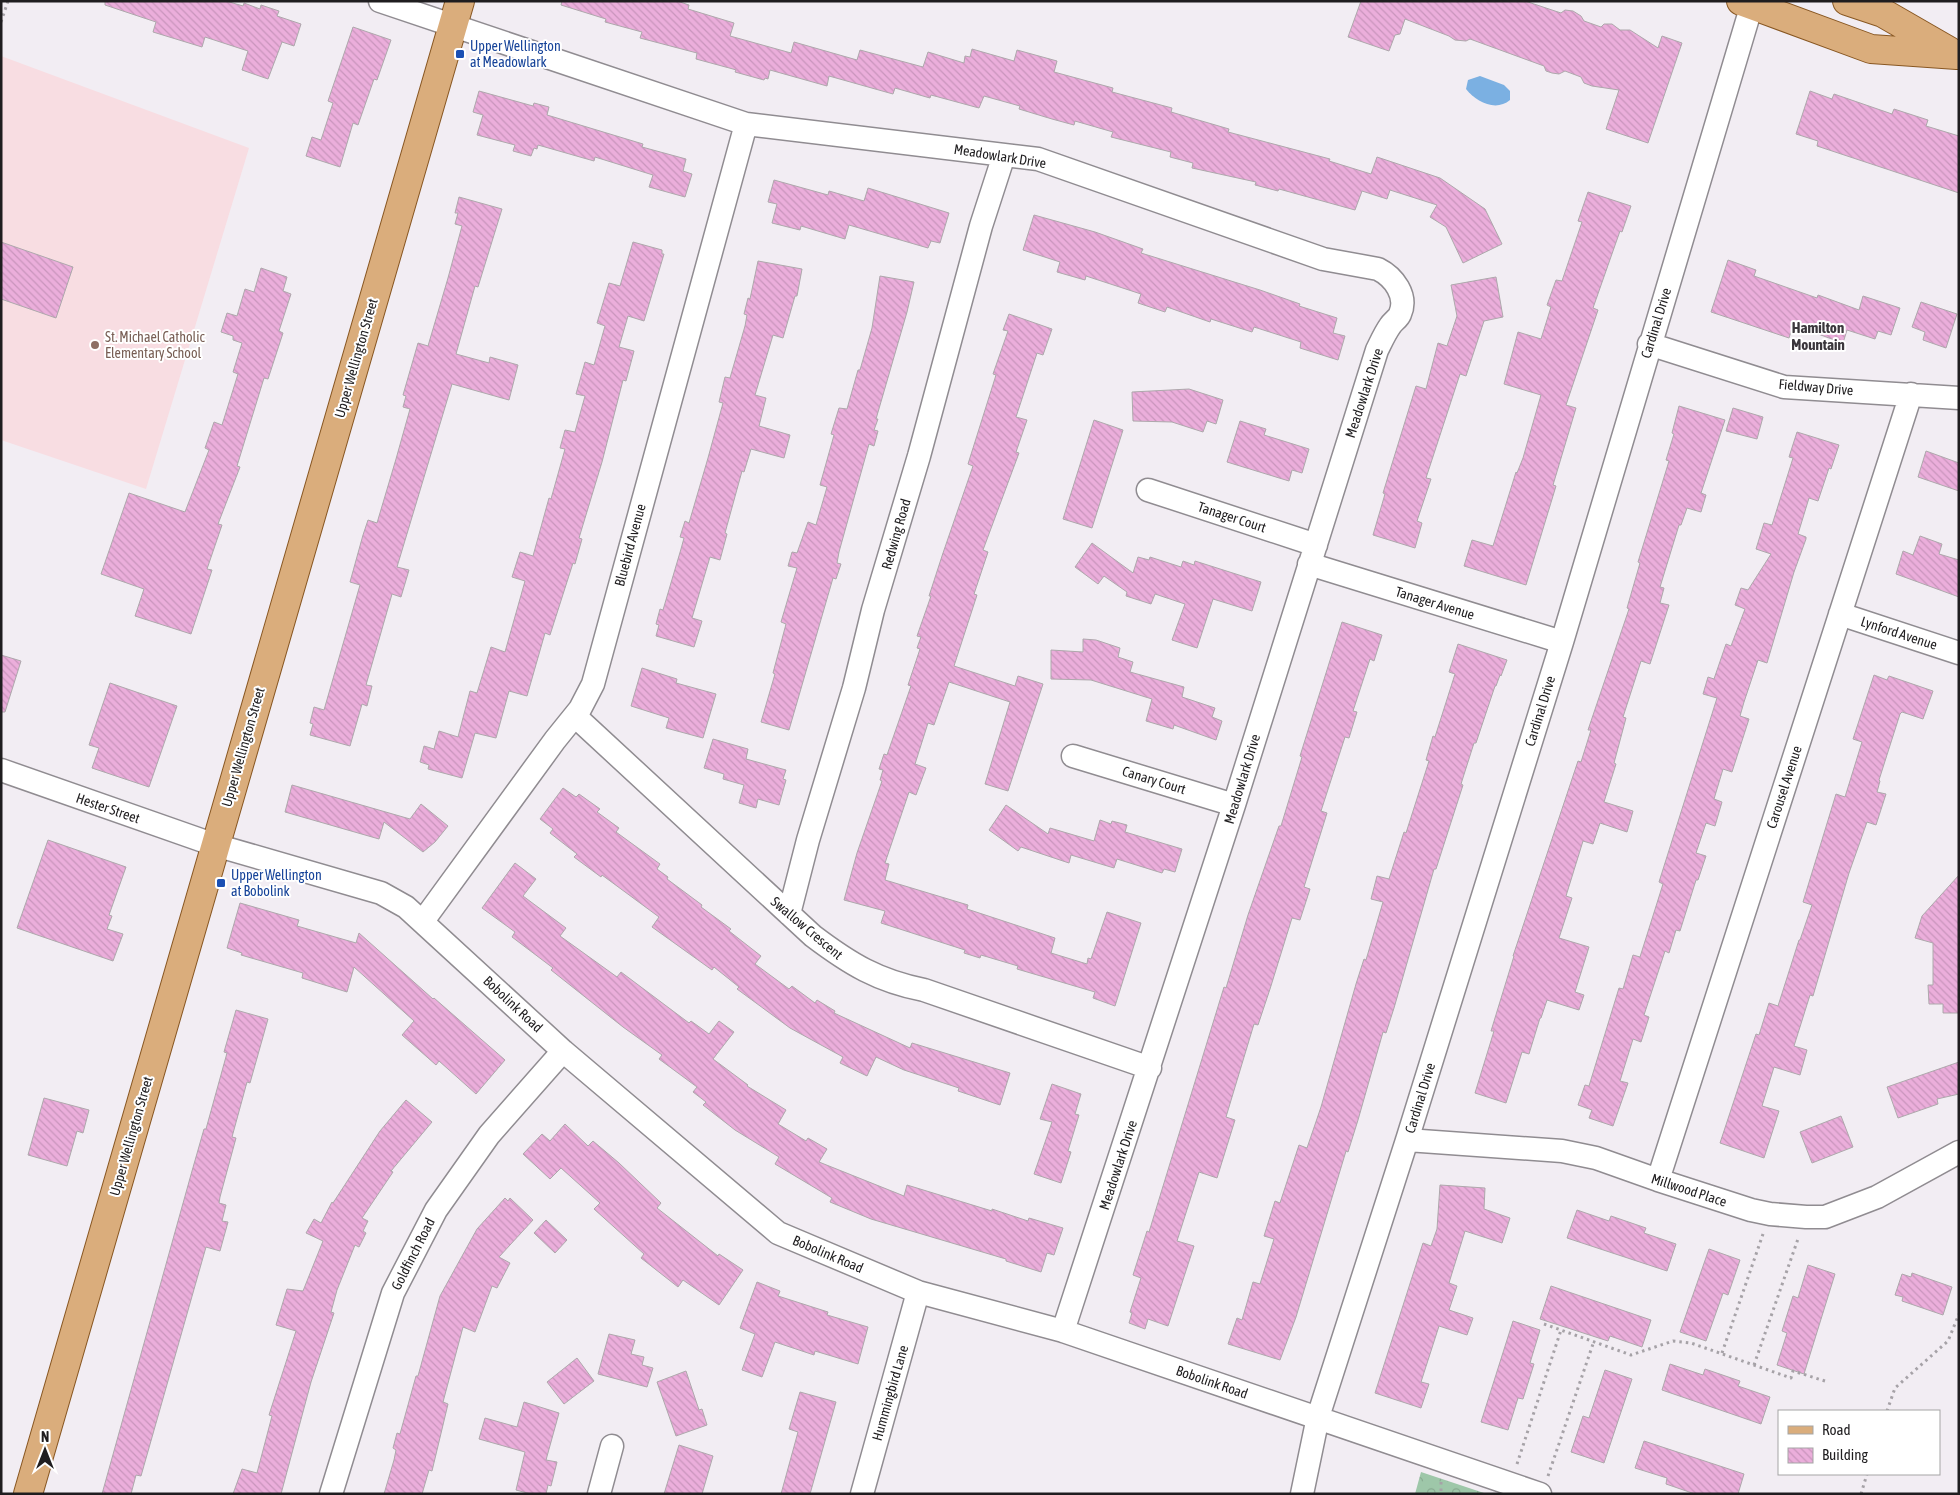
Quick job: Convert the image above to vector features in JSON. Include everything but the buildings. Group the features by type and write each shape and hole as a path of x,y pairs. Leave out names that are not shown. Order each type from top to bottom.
{"main road":[{"path":"1847,1 1883,13 1958,55"},
{"path":"1748,3 1870,49 1958,55"},
{"name":"Upper Wellington Street","path":"28,1494 456,14"}],"street":[{"name":"Meadowlark Drive","path":"380,1 456,14 746,124 1038,159 1323,259 1378,269 1384,272 1397,285 1403,301 1403,307 1399,316 1390,325 1377,350 1150,1068 1063,1332"},
{"name":"Cardinal Drive","path":"1302,1494 1318,1417 1407,1140 1562,642 1748,3"},
{"name":"Bluebird Avenue","path":"423,921 574,716 593,684 599,666 599,656 746,124"},
{"name":"Redwing Road","path":"788,914 808,840 854,688 873,610 962,304 981,226 1004,155"},
{"name":"Fieldway Drive","path":"1649,344 1784,386 1959,398"},
{"name":"Carousel Avenue","path":"1658,1180 1911,394"},
{"name":"Tanager Court","path":"1148,490 1312,554"},
{"name":"Tanager Avenue","path":"1312,554 1562,642"},
{"name":"Lynford Avenue","path":"1840,614 1959,653"},
{"name":"Swallow Crescent","path":"574,716 788,914 813,936 847,961 896,984 924,990 1150,1068"},
{"name":"Canary Court","path":"1073,756 1234,805"},
{"name":"Hester Street","path":"1,770 215,845"},
{"name":"Bobolink Road","path":"215,845 381,893 406,907 563,1050 778,1233 918,1292 1063,1332 1511,1484 1542,1489"},
{"name":"Goldfinch Road","path":"331,1494 392,1293 431,1219 489,1135 563,1050"},
{"name":"Millwood Place","path":"1407,1140 1562,1151 1596,1158 1658,1180 1770,1214 1806,1217 1825,1217 1877,1196 1959,1152"},
{"name":"Hummingbird Lane","path":"862,1494 918,1292"},
{"path":"599,1494 612,1446"}],"path":[{"path":"1,22 8,1"},
{"path":"1722,1354 1770,1214"},
{"path":"1754,1365 1806,1217"},
{"path":"1888,1410 1895,1388 1948,1341 1959,1314"},
{"path":"1544,1324 1631,1355 1673,1341 1691,1342 1790,1378 1793,1371 1825,1381"},
{"path":"1511,1484 1561,1330"},
{"path":"1542,1489 1594,1342"},
{"path":"1861,1494 1867,1475"}],"shaded area":[{"name":"St. Michael Catholic Elementary School","path":"1,56 249,148 146,489 1,440"}],"green space":[{"path":"1421,1472 1487,1494 1415,1494"}],"water":[{"path":"1480,76 1504,85 1510,91 1510,100 1505,104 1499,105 1486,104 1470,94 1466,89 1468,80"}],"place":[{"name":"Upper Wellington at Meadowlark","path":"460,54"},
{"name":"St. Michael Catholic Elementary School","path":"95,345"},
{"name":"Upper Wellington at Bobolink","path":"221,883"}],"district":[{"name":"Hamilton Mountain","path":"1818,336"}]}
